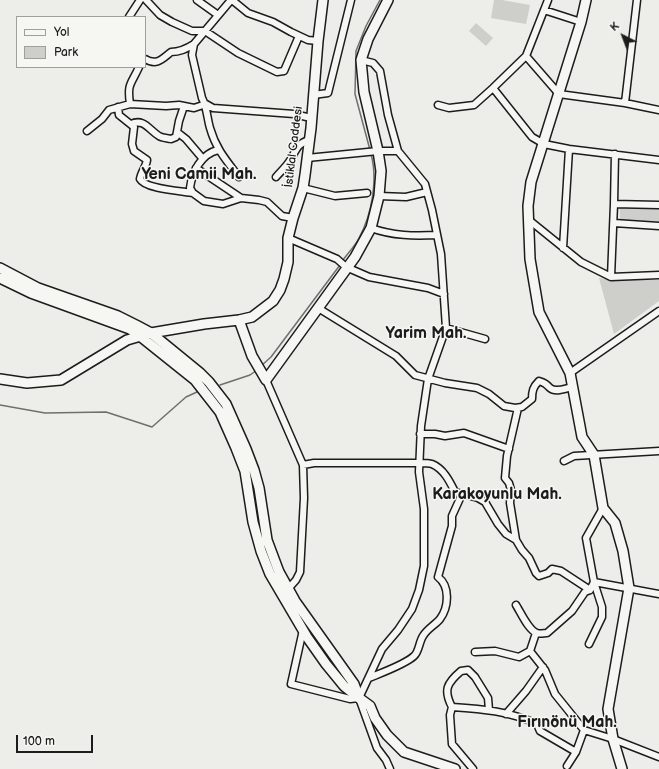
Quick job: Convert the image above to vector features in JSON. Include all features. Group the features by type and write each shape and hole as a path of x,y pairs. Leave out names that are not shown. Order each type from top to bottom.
{"street":[{"path":"130,16 140,0"},
{"path":"146,0 160,15 172,22 192,31 204,31 238,53 277,72 284,70 299,36"},
{"path":"197,0 218,14"},
{"path":"146,60 150,62 157,62 171,52 185,50 194,44 218,14 232,0 248,13 273,22 308,40 318,41"},
{"name":"İstiklal Caddesi","path":"0,379 27,383 61,380 127,340 140,336 204,324 252,317 273,301 284,279 288,262 288,238 303,188 310,140 318,41 324,0"},
{"path":"313,95 328,93 351,0"},
{"path":"264,376 318,308 355,257 371,228 379,196 381,171 374,152 364,92 361,60 368,39 388,0"},
{"path":"438,105 449,108 474,105 493,88 526,56 548,0"},
{"path":"586,0 581,22 531,182 528,206 530,259 540,312 570,373 582,437 594,455 603,508 615,523 623,551 629,588 608,709 613,739 622,769"},
{"path":"625,103 637,0"},
{"path":"544,10 581,22"},
{"path":"194,44 192,54 202,98 206,104 209,127 218,150 239,177"},
{"path":"526,56 559,94 625,103 659,110"},
{"path":"359,698 382,649 398,630 412,609 420,590 424,566 424,509 419,472 420,434 428,379 446,328 441,254 425,184 398,151 388,115 380,71 373,63 361,60"},
{"path":"130,104 128,91 131,81 138,68"},
{"path":"493,88 532,137 544,144 569,149 659,160"},
{"path":"87,131 109,110 130,104 184,106 194,108 206,104 214,108 294,114 311,118"},
{"path":"131,124 136,121 142,122 160,136 172,139 176,137 184,106"},
{"path":"118,107 119,115 134,127 132,144 134,151 147,160 141,174 141,181 145,185 153,185 162,189 193,193"},
{"path":"177,132 186,139 203,159"},
{"path":"276,177 290,162 295,151 302,142 310,140"},
{"path":"563,248 569,149"},
{"path":"218,150 210,152 196,168 191,178 190,188 193,193 204,201 223,204 241,198"},
{"path":"307,158 398,151"},
{"path":"611,277 614,224 615,154"},
{"path":"196,168 241,198 267,202 282,216 293,218"},
{"path":"303,188 336,196 367,193"},
{"path":"379,196 406,197 427,192"},
{"path":"614,204 659,205"},
{"path":"529,220 581,262 611,277 659,275"},
{"path":"614,224 659,226"},
{"path":"371,228 404,236 437,235"},
{"path":"288,238 337,259 346,268 369,277 428,288 444,294"},
{"path":"0,268 38,288 118,316 151,334 209,382 229,411 254,470 259,488 267,540 280,572 295,601 354,684 377,748 386,760 390,769"},
{"path":"0,278 31,293 130,330 140,336 195,380 220,412 236,448 245,471 253,522 261,551 270,574 303,630 326,664 344,686 370,706 375,718 387,735 404,752 455,769"},
{"path":"318,308 396,356 415,375 428,379 477,388 489,394 504,406 518,408 522,407 532,399 532,391 534,386 539,381 546,383 552,389 559,390 572,387"},
{"path":"570,373 659,311"},
{"path":"239,320 252,356 264,376 303,465 304,498 300,572 296,580 288,589"},
{"path":"446,328 485,338"},
{"path":"518,408 509,449 505,478 509,483 511,490 510,503 516,540 529,558 539,576 548,573 552,569 561,571 590,590"},
{"path":"420,434 445,436 464,433 509,449"},
{"path":"564,461 574,456 659,451"},
{"path":"303,465 314,463 433,464 449,479 455,492 478,498 485,502 498,524 506,534 516,540"},
{"path":"369,678 416,656 423,636 440,619 445,611 447,601 446,586 444,581 438,577 452,526 452,516 462,494"},
{"path":"589,644 602,617 602,607 594,582 586,538 603,508"},
{"path":"594,582 659,594"},
{"path":"516,605 528,626 536,633 547,633 572,611 585,592 590,590 594,582"},
{"path":"303,630 291,684 350,699 359,698"},
{"path":"475,652 494,651 519,657 530,651 536,633"},
{"path":"530,651 543,667 555,694 584,730 613,739 659,757"},
{"path":"506,714 526,691 543,667"},
{"path":"473,769 452,744 450,715 452,707 447,697 448,685 461,671 468,670 476,677 488,698 489,710"},
{"path":"452,707 489,710 526,719 537,724 540,731 576,752"},
{"path":"567,766 576,752 584,730"}],"green space":[{"path":"494,0 530,5 526,24 491,18"},
{"path":"476,23 493,38 486,46 469,31"},
{"path":"620,206 659,208 659,222 620,220"},
{"path":"599,278 609,280 659,280 659,301 614,334"}],"waterway":[{"path":"370,150 355,94 356,51 366,26 380,0"},
{"path":"343,260 364,229 370,208 374,186 371,154"},
{"path":"261,366 271,357 340,265"},
{"path":"220,385 250,375 257,370"},
{"path":"0,405 45,413 106,412 152,427 186,397 197,392"}],"district":[{"name":"Yeni Camii Mah.","path":"199,175"},
{"name":"Yarim Mah.","path":"426,334"},
{"name":"Karakoyunlu Mah.","path":"497,495"},
{"name":"Fırınönü Mah.","path":"567,723"}]}
